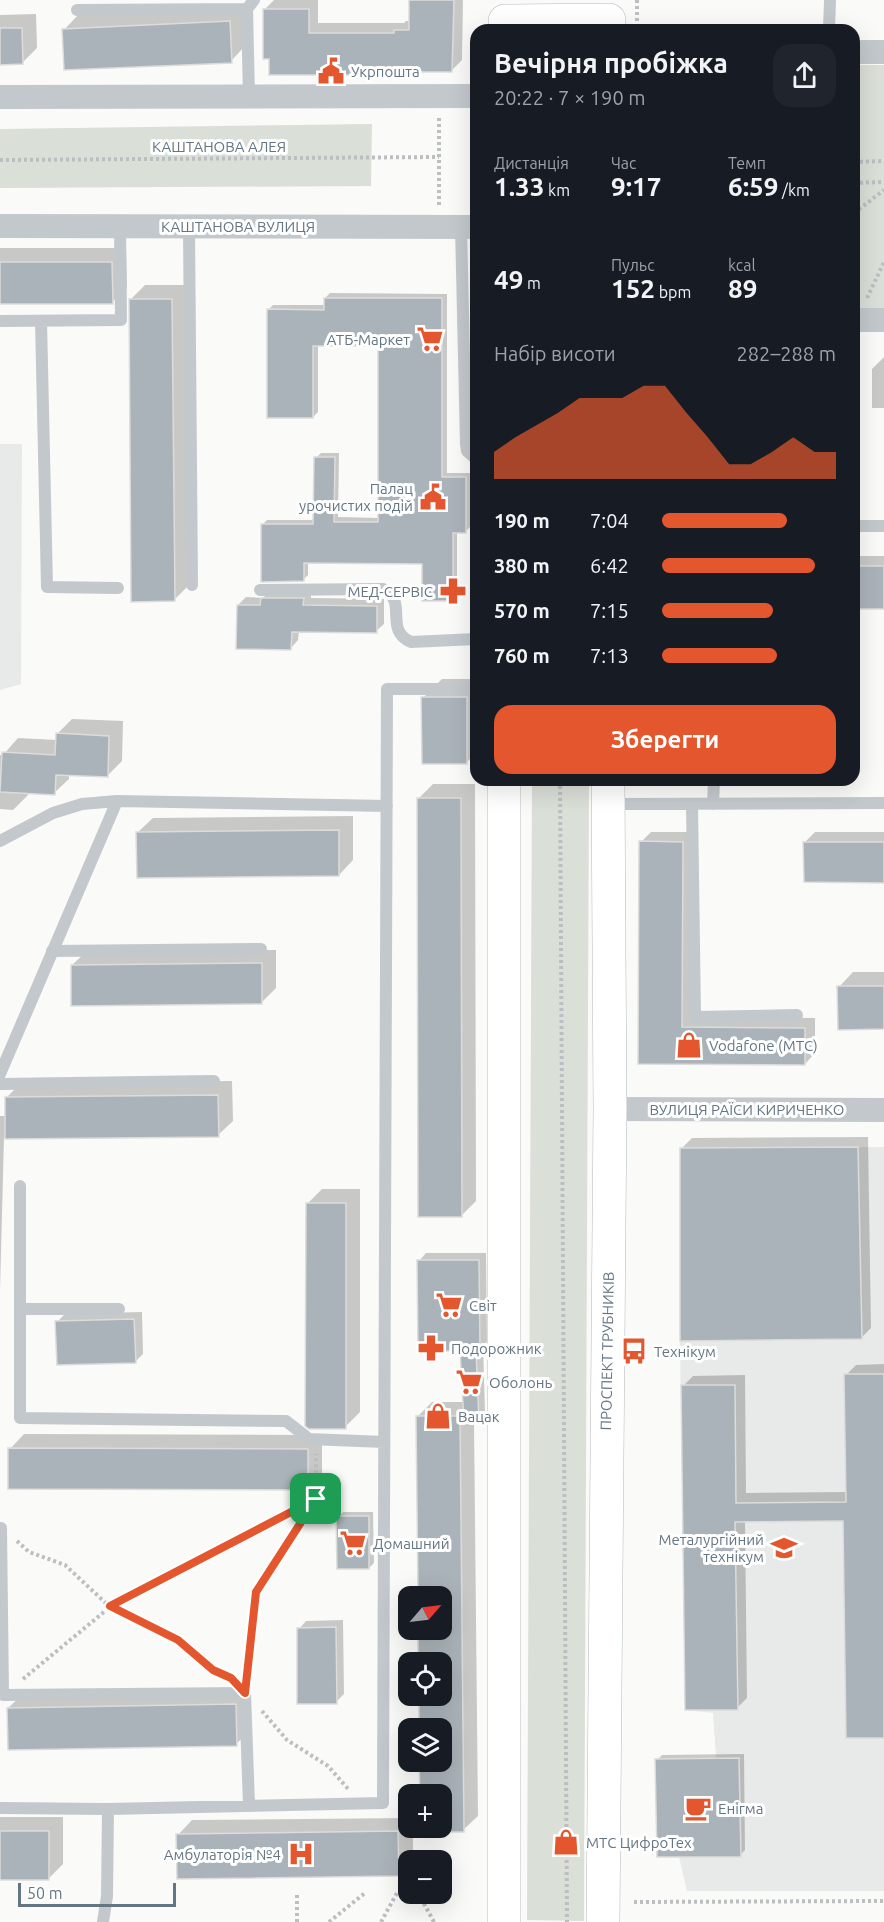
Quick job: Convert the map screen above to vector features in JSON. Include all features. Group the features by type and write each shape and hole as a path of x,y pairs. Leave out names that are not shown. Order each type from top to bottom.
{"main road":[{"path":"504,17 609,16"},
{"path":"504,786 504,1922"},
{"name":"ПРОСПЕКТ ТРУБНИКІВ","path":"603,1922 610,1109 608,792"}],"street":[{"path":"860,52 884,52"},
{"path":"0,98 470,96"},
{"name":"КАШТАНОВА ВУЛИЦЯ","path":"0,226 458,227"},
{"path":"860,320 884,320"},
{"name":"ВУЛИЦЯ РАЇСИ КИРИЧЕНКО","path":"610,1109 884,1110"}],"lane":[{"path":"830,0 830,24"},
{"path":"77,10 251,5 249,97"},
{"path":"0,321 121,320 120,226"},
{"path":"189,226 192,585"},
{"path":"458,227 466,444 467,452 470,454"},
{"path":"41,321 46,587 118,588"},
{"path":"860,526 884,526"},
{"path":"260,590 383,589 392,593 395,599 398,630 402,639 411,642 470,639"},
{"path":"0,1808 108,1809 383,1803 387,689 470,688"},
{"path":"713,804 714,786"},
{"path":"608,792 692,804 884,803"},
{"path":"0,841 53,813 82,804 117,801 387,806"},
{"path":"0,1074 117,801"},
{"path":"692,804 695,1017 797,1015"},
{"path":"52,951 261,949"},
{"path":"0,1084 214,1081"},
{"path":"20,1186 20,1418 286,1421 309,1439 384,1442"},
{"path":"20,1309 119,1309"},
{"path":"2,1528 3,1695 245,1693 249,1805"},
{"path":"103,1922 107,1896 108,1809"}],"path":[{"path":"438,96 439,157 458,227"},
{"name":"КАШТАНОВА АЛЕЯ","path":"0,160 439,157"},
{"path":"860,162 884,161"},
{"path":"860,183 884,182"},
{"path":"860,208 884,190"},
{"path":"860,310 884,262"},
{"path":"560,786 567,1922"},
{"path":"245,1693 256,1592 316,1499 316,1439"},
{"path":"3,1695 110,1606 316,1499"},
{"path":"2,1528 29,1552 65,1565 110,1606 178,1640 213,1670 231,1678 287,1740 328,1766 347,1785 357,1804"},
{"path":"328,1922 365,1893"},
{"path":"381,1922 397,1893"},
{"path":"297,1894 297,1922"},
{"path":"634,1902 884,1901"},
{"path":"424,1904 434,1922"}],"shaded area":[{"path":"860,65 884,65 884,310 860,310"},
{"path":"372,124 371,186 0,188 0,129"},
{"path":"0,444 22,444 21,684 0,690"},
{"path":"532,786 589,786 584,1921 527,1920"},
{"name":"Металургійний технікум","path":"884,1147 884,1891 687,1891 679,1857 657,1857 655,1759 716,1758 713,1713 685,1710 680,1148"}],"building":[{"path":"409,0 454,0 452,72 409,72 409,75 269,75 269,59 263,59 263,9 309,9 309,33 394,33 394,30 409,30"},
{"path":"230,21 232,63 64,70 62,29"},
{"path":"0,28 22,28 23,64 0,65"},
{"path":"0,262 112,262 113,304 0,304"},
{"path":"324,298 442,298 442,477 466,477 466,533 453,533 453,601 422,601 422,564 304,563 304,581 261,582 261,524 313,524 314,457 335,457 334,522 378,522 378,346 313,346 313,418 267,418 267,309 324,310"},
{"path":"129,299 172,299 175,601 131,602"},
{"path":"860,566 884,566 884,609 860,609"},
{"path":"261,598 304,598 303,605 377,606 377,633 292,632 291,650 236,649 237,605 260,605"},
{"path":"421,697 467,697 467,764 422,764"},
{"path":"56,733 109,736 108,777 56,775 55,795 0,792 2,752 55,755"},
{"path":"417,798 461,798 462,1217 418,1217"},
{"path":"339,830 339,876 137,878 136,832"},
{"path":"639,841 683,842 682,1027 805,1028 805,1065 638,1064"},
{"path":"803,842 884,842 884,883 804,882"},
{"path":"262,963 262,1004 71,1006 71,965"},
{"path":"837,986 884,986 884,1029 838,1030"},
{"path":"218,1095 219,1137 5,1139 5,1097"},
{"path":"858,1147 862,1339 680,1341 680,1148"},
{"path":"306,1203 346,1203 346,1429 309,1429 305,1426"},
{"name":"Світ","path":"417,1260 479,1260 480,1351 476,1351 479,1422 464,1422 460,1351 418,1351"},
{"path":"134,1319 136,1363 57,1365 55,1321"},
{"path":"844,1374 884,1374 884,1738 846,1738 843,1521 735,1522 738,1710 685,1710 681,1385 735,1385 736,1503 846,1502"},
{"path":"416,1416 460,1416 464,1832 452,1832 452,1784 420,1784 419,1772 452,1772 452,1718 419,1718 419,1706 452,1706 452,1652 418,1652 418,1640 452,1640 452,1586 418,1586"},
{"path":"8,1448 308,1449 308,1490 8,1489"},
{"name":"Домашний","path":"336,1516 369,1516 369,1569 337,1569"},
{"path":"336,1627 337,1704 297,1704 297,1628"},
{"path":"236,1704 237,1746 8,1750 7,1708"},
{"name":"Енігма","path":"739,1758 741,1857 657,1857 655,1759"},
{"path":"0,1831 49,1831 49,1880 0,1880"},
{"path":"398,1831 398,1876 177,1879 176,1834"}],"place":[{"name":"Укрпошта","path":"331,71"},
{"name":"АТБ-Маркет","path":"430,339"},
{"name":"Палац урочистих подій","path":"433,497"},
{"name":"МЕД-СЕРВІС","path":"453,591"},
{"name":"Vodafone (МТС)","path":"689,1045"},
{"name":"Світ","path":"449,1305"},
{"name":"Подорожник","path":"431,1348"},
{"name":"Технікум","path":"634,1351"},
{"name":"Оболонь","path":"469,1382"},
{"name":"Вацак","path":"438,1416"},
{"name":"Домашний","path":"353,1543"},
{"name":"Металургійний технікум","path":"784,1548"},
{"name":"Енігма","path":"698,1808"},
{"name":"МТС ЦифроТех","path":"566,1842"},
{"name":"Амбулаторія №4","path":"301,1854"}],"route":[{"path":"316,1499 256,1592 245,1693 231,1678 213,1670 178,1640 110,1606 247,1535 316,1499"}]}
